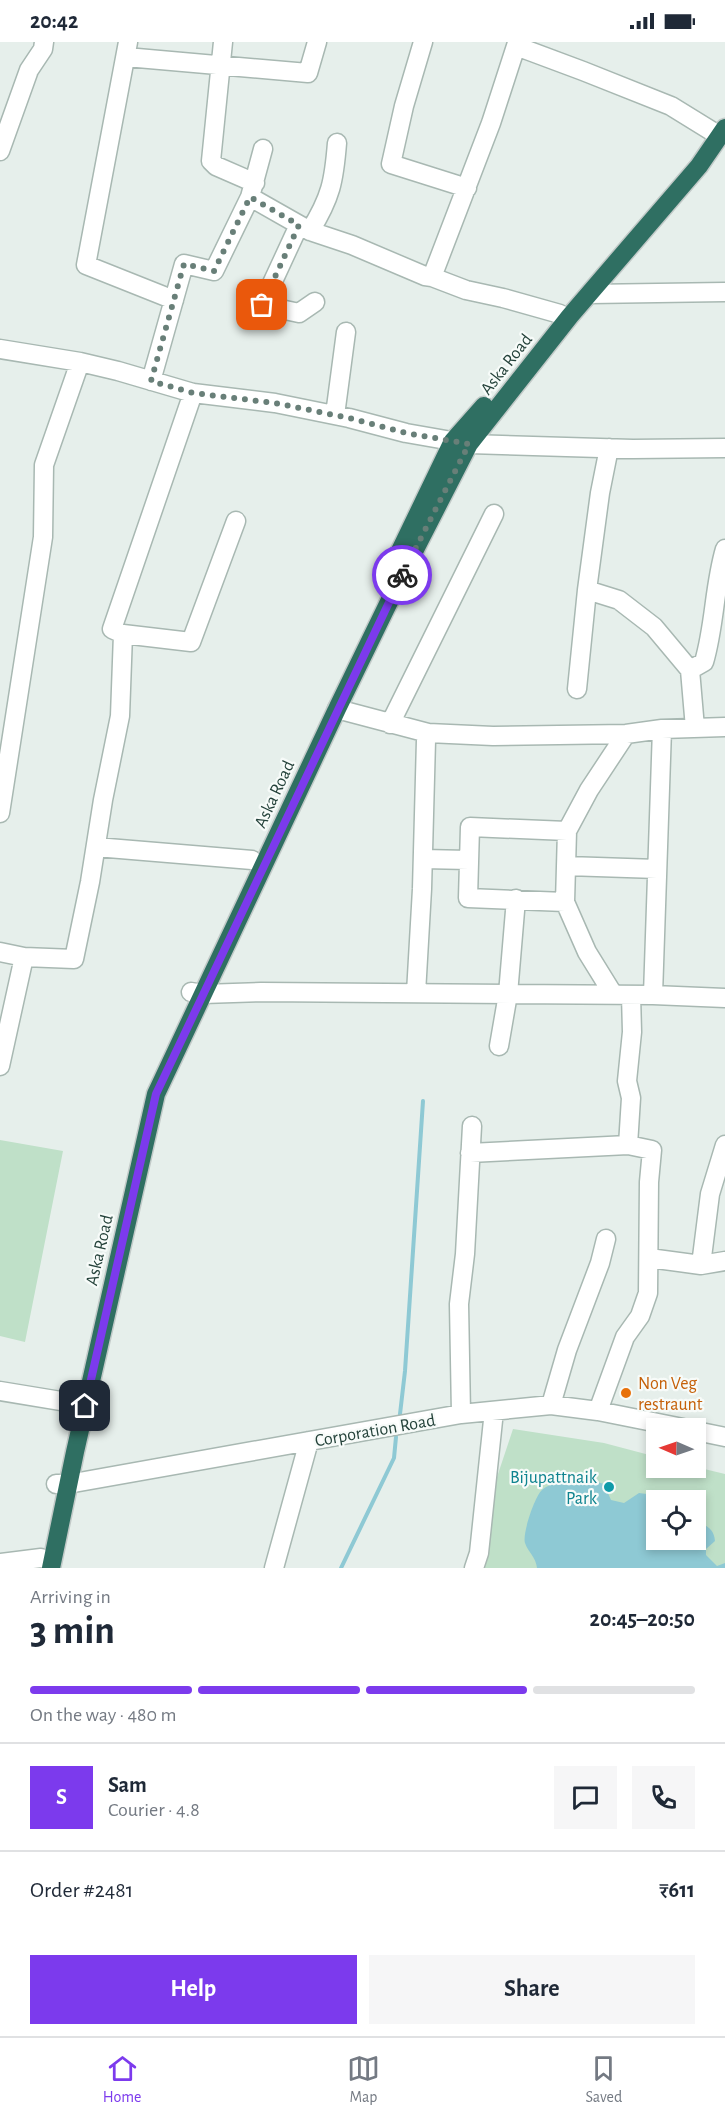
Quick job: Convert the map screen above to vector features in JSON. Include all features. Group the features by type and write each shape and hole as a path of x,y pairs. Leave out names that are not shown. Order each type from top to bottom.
{"highway":[{"name":"Aska Road","path":"44,1565 80,1405 156,1094 197,993 404,571 461,443 699,166 722,131"},
{"path":"197,993 252,860 296,775 352,649 476,416 685,168 722,131"}],"street":[{"path":"0,150 28,70 43,49 44,42"},
{"path":"223,42 211,161 216,166 305,228 352,245 424,276 466,290 560,314"},
{"path":"174,300 86,265 127,49 220,66 308,73 317,42"},
{"path":"423,42 404,106 392,164 467,188"},
{"path":"432,277 467,188 517,44 671,106 722,131"},
{"path":"315,302 299,312 262,305 305,228 325,207 335,177 338,143"},
{"path":"151,381 184,264 214,271 253,190 263,149"},
{"path":"590,294 725,292"},
{"path":"335,415 346,332"},
{"path":"0,349 80,362 193,393 275,403 461,443 609,448 725,448"},
{"path":"0,813 43,537 44,465 80,362"},
{"path":"193,393 112,629 123,634 191,642 236,521"},
{"path":"577,689 587,590 600,493 609,448"},
{"path":"390,724 494,514"},
{"path":"690,670 704,662 718,571 725,549"},
{"path":"587,590 619,600 654,627 690,670 695,728"},
{"path":"0,952 24,957 74,959 120,716 123,634"},
{"path":"337,709 428,733 493,736 626,734 662,729 725,728"},
{"path":"654,995 662,729"},
{"path":"416,993 428,733"},
{"path":"626,734 589,790 567,831 565,902 587,952 622,995 632,1032 627,1081 631,1098 628,1145"},
{"path":"565,902 468,898 469,860 470,828 567,831"},
{"path":"96,847 252,860"},
{"path":"423,859 469,860"},
{"path":"567,866 657,869"},
{"path":"499,1046 508,994 516,899"},
{"path":"0,1066 24,957"},
{"path":"197,993 654,995 725,998"},
{"path":"461,1414 459,1304 465,1254 472,1126"},
{"path":"471,1153 628,1145 652,1150 649,1182 648,1293 640,1316 625,1337 598,1411"},
{"path":"701,1265 718,1196 725,1145"},
{"path":"551,1405 570,1342 600,1263 606,1239"},
{"path":"649,1258 701,1265 725,1261"},
{"path":"0,1391 80,1405"},
{"name":"Corporation Road","path":"62,1484 461,1414 551,1405 646,1421"},
{"path":"474,1568 479,1553 494,1411"},
{"path":"706,1433 725,1437"},
{"path":"274,1568 309,1442"},
{"path":"0,1563 44,1565"}],"green space":[{"path":"0,1140 63,1151 25,1342 0,1336"},
{"name":"Bijupattnaik Park","path":"513,1429 604,1443 646,1454 646,1478 706,1478 706,1469 725,1474 725,1568 476,1568 487,1507"}],"water":[{"path":"577,1476 604,1484 611,1500 624,1503 639,1493 646,1494 646,1550 706,1550 706,1555 717,1566 725,1563 725,1568 537,1568 525,1543 527,1524 539,1494 545,1488"},
{"path":"706,1526 711,1530 715,1541 706,1549"}],"waterway":[{"path":"400,1414 405,1371 423,1101"},
{"path":"341,1568 394,1458 396,1437"}],"way so far":[{"path":"262,305 299,225 250,197 214,271 184,264 151,381 193,393 275,403 349,418 406,433 469,444 402,575"}],"place":[{"name":"Non Veg restraunt","path":"626,1393"},
{"name":"Bijupattnaik Park","path":"609,1487"}],"route":[{"path":"85,1406 156,1094 402,575"}]}
